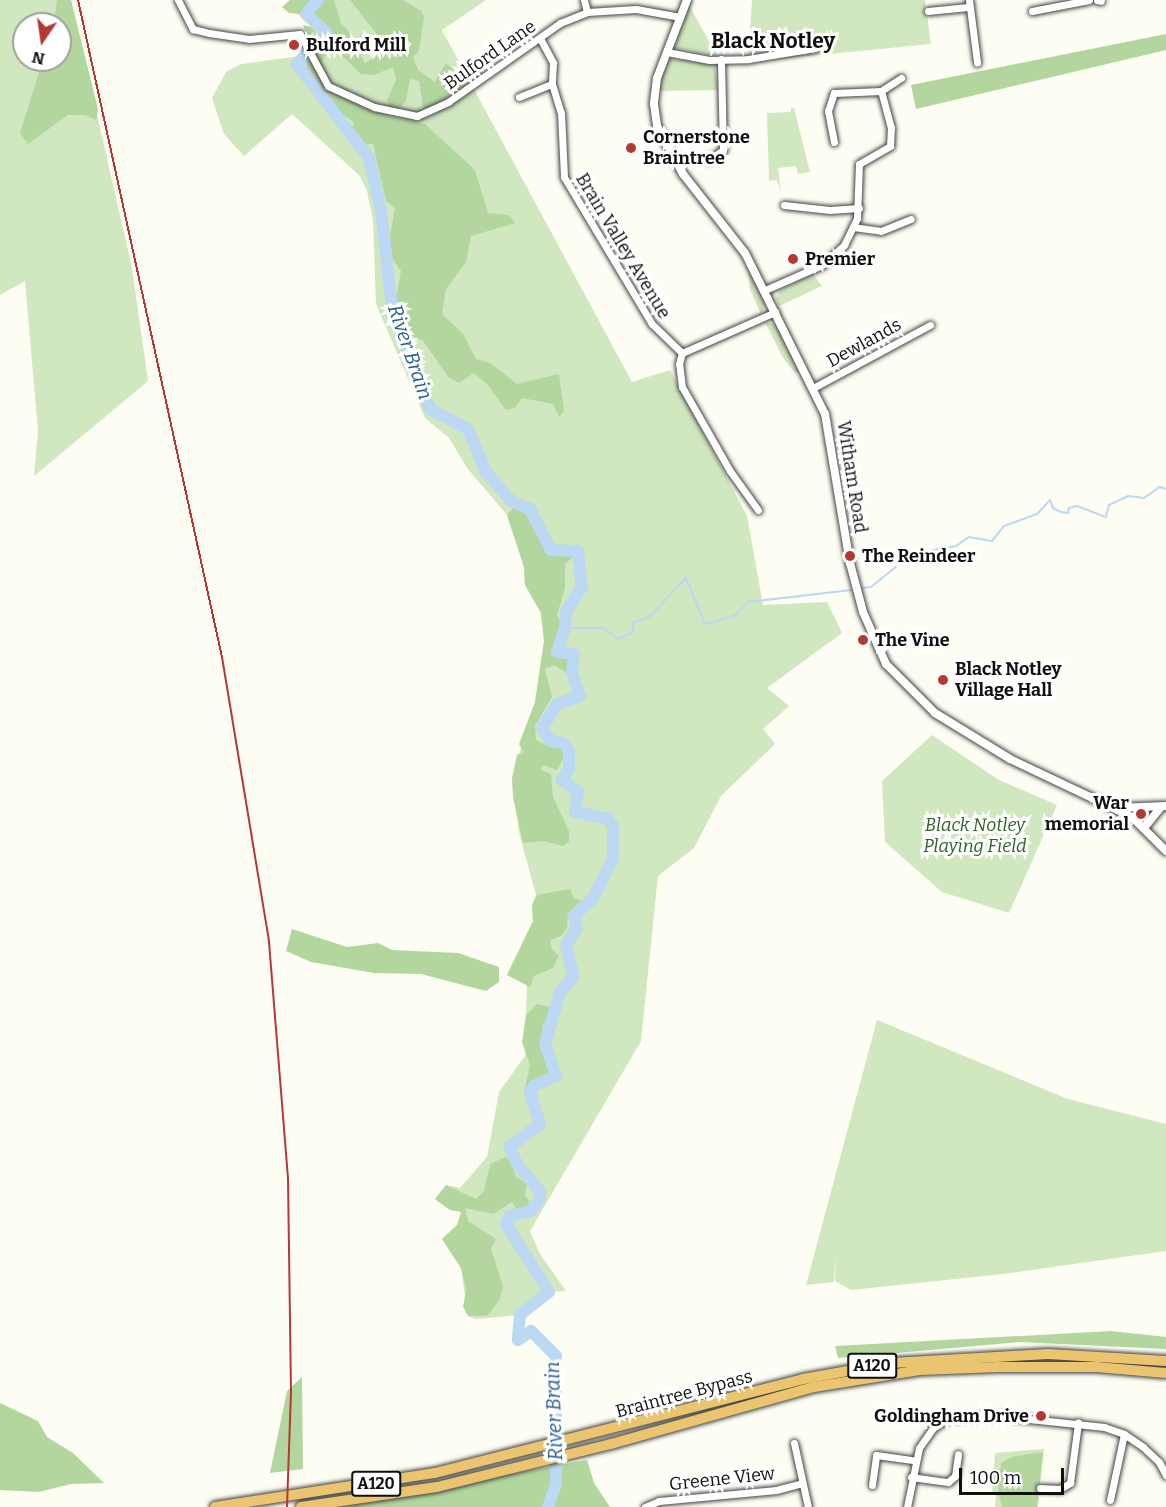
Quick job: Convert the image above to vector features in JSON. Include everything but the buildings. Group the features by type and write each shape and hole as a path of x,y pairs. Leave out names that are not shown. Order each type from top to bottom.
{"highway":[{"name":"Braintree Bypass","path":"215,1507 337,1491 535,1450 803,1379 892,1363 1048,1354 1166,1361"},
{"name":"Braintree Bypass","path":"301,1507 437,1487 590,1450 814,1386 920,1370 1056,1366 1166,1373"}],"street":[{"name":"Bulford Lane","path":"178,0 194,29 249,39 300,34 310,57 328,86 386,111 417,117 430,112 541,40 560,23 587,12 636,9 680,17"},
{"path":"584,0 587,12"},
{"name":"Witham Road","path":"687,0 667,52 654,104 662,140 683,174 746,253 825,414 840,516 863,612 886,664 935,713 1010,759 1116,808 1144,828 1166,851"},
{"path":"1032,11 1089,0"},
{"path":"928,11 968,3 977,62"},
{"name":"Brain Valley Avenue","path":"541,40 553,63 552,84 561,113 564,177 652,324 682,353"},
{"path":"667,52 721,59 815,48"},
{"path":"708,160 723,150 721,59"},
{"path":"834,142 828,111 834,93 881,91 901,78"},
{"path":"519,97 552,84"},
{"path":"765,290 822,265 844,245 853,227 858,208 859,164 890,146 891,128 881,91"},
{"path":"784,205 830,210 858,208"},
{"path":"853,227 881,231 911,219"},
{"path":"758,510 730,471 682,387 679,364 682,353 775,312"},
{"name":"Dewlands","path":"813,388 930,325"},
{"path":"1116,808 1164,807"},
{"path":"1144,828 1164,807"},
{"path":"907,1507 913,1460 923,1441 948,1418 983,1416 1078,1424 1124,1434 1159,1462 1166,1475"},
{"path":"1041,1488 1060,1489 1070,1483 1078,1424"},
{"path":"1110,1500 1124,1434"},
{"path":"794,1443 808,1507"},
{"path":"911,1477 948,1482 955,1476 958,1454"},
{"path":"872,1485 876,1455 913,1460"},
{"path":"1159,1462 1166,1456"},
{"name":"Greene View","path":"645,1507 659,1501 776,1490 802,1483"}],"green space":[{"path":"0,0 71,0 132,268 148,381 34,476 38,431 25,281 0,295"},
{"path":"57,0 71,0 98,109 96,120 84,115 68,115 28,144 20,133 39,72 72,72 72,12 56,12"},
{"path":"290,0 486,0 442,30 632,382 670,370 747,516 763,605 827,602 842,633 767,688 789,706 763,729 775,744 721,796 694,848 658,876 641,1041 530,1231 540,1254 566,1291 549,1292 520,1315 476,1319 468,1316 461,1268 442,1239 457,1225 464,1208 450,1210 435,1199 446,1185 460,1188 487,1157 499,1092 525,1056 527,982 507,975 533,921 532,905 536,895 519,833 512,778 535,702 544,641 541,613 525,585 524,567 507,515 467,468 449,438 425,418 376,304 373,220 367,191 360,176 292,114 244,156 224,134 212,98 226,72 241,64 300,56 319,37 313,21 282,7"},
{"path":"290,0 334,0 341,24 348,30 365,63 375,57 383,42 350,0 403,0 421,11 424,17 419,51 413,57 418,70 435,82 446,63 455,72 470,66 483,73 429,109 423,107 419,81 410,79 406,101 398,109 389,107 387,100 396,80 393,67 374,75 361,74 324,38 317,15 289,13 282,7"},
{"path":"752,0 925,0 931,44 748,62"},
{"path":"688,1 692,2 690,7 718,57 674,48"},
{"path":"303,25 312,27 329,48 321,63 323,82 339,94 386,116 425,124 475,170 488,213 509,215 515,223 471,236 466,262 446,289 442,314 463,334 476,359 490,363 517,384 559,374 564,411 559,417 553,404 522,398 515,408 506,410 488,385 474,373 459,383 449,378 423,341 391,326 402,312 396,299 401,271 393,260 389,242 395,208 386,201 373,144 360,145 349,135 354,123 318,94 310,82 306,59 313,52"},
{"path":"1166,34 1166,50 916,109 911,85"},
{"path":"667,59 714,62 718,90 657,91"},
{"path":"791,108 794,108 810,172 798,174 796,166 778,168 781,192 777,180 769,181 767,113 791,112"},
{"path":"752,272 767,302 761,314 750,289 748,273"},
{"path":"813,274 822,286 779,306 776,298 780,290"},
{"path":"765,322 777,325 800,371 795,373 783,358"},
{"path":"515,506 525,509 545,548 572,547 572,558 565,564 565,588 557,615 562,625 554,647 576,657 576,666 567,673 554,665 545,669 552,697 535,726 536,740 547,746 557,744 566,754 557,770 543,765 541,770 551,774 553,797 569,831 569,842 563,846 543,841 523,843 513,797 512,778 517,755 523,752 519,744 535,702 544,641 541,613 525,585 524,567 507,515"},
{"name":"Black Notley Playing Field","path":"932,735 999,780 1057,805 1009,913 942,892 885,842 882,781"},
{"path":"570,889 574,898 586,902 585,911 568,912 567,928 561,936 550,940 552,949 559,956 553,968 534,976 530,987 507,975 533,921 532,905 537,895"},
{"path":"292,929 347,947 378,943 392,950 458,953 499,967 499,982 486,991 421,974 374,973 311,962 286,951"},
{"path":"537,1004 549,1007 553,1017 543,1024 540,1045 553,1077 525,1089 530,1065 522,1042 526,1015"},
{"path":"877,1020 1068,1099 1166,1124 1166,1251 1003,1274 851,1290 835,1281 836,1251 834,1282 806,1285"},
{"path":"506,1157 512,1163 516,1177 527,1183 525,1195 534,1209 532,1217 521,1216 512,1202 493,1214 465,1208 468,1221 496,1239 491,1249 503,1286 500,1299 487,1316 468,1316 463,1307 466,1290 461,1268 442,1239 457,1225 461,1212 450,1210 435,1199 446,1185 476,1199 484,1191 490,1164"},
{"path":"1111,1331 1166,1337 1166,1349 1020,1342 838,1358 835,1346"},
{"path":"302,1377 303,1469 270,1473 287,1391"},
{"path":"0,1403 38,1421 47,1437 73,1453 104,1483 71,1484 39,1492 0,1490"},
{"path":"1044,1449 1038,1507 995,1507 996,1496 992,1493 995,1453"},
{"path":"1043,1452 1037,1507 1002,1507 998,1491 1001,1463 1012,1457"},
{"path":"587,1460 594,1483 610,1507 331,1507"}],"waterway":[{"name":"River Brain","path":"318,0 306,14 326,32 297,64 369,158 381,210 392,308 430,409 468,429 486,472 511,501 530,509 551,550 578,551 582,587 566,612 565,628 557,652 574,654 572,673 580,696 557,704 542,728 550,741 563,743 569,751 569,769 562,780 578,792 575,812 607,818 613,826 613,859 593,898 574,916 577,928 566,945 574,976 560,992 545,1044 556,1076 534,1086 530,1092 540,1124 510,1147 517,1164 540,1191 539,1200 530,1211 510,1216 506,1224 549,1292 520,1315 518,1340 531,1331 556,1356 556,1484 548,1507"},
{"path":"863,588 871,587 898,565 900,556 956,546 969,537 992,541 1004,526 1037,514 1050,500 1053,508 1061,512 1068,513 1069,508 1077,506 1106,517 1109,505 1128,496 1144,498 1160,487 1166,489"},
{"path":"568,628 604,628 618,639 633,632 633,623 650,616 686,578 705,624 736,615 748,602 851,590"}],"railway":[{"path":"78,0 222,657 269,942 288,1178 291,1392 287,1507"}],"place":[{"name":"Bulford Mill","path":"294,45"},
{"name":"Cornerstone Braintree","path":"631,148"},
{"name":"Premier","path":"793,259"},
{"name":"The Reindeer","path":"850,556"},
{"name":"The Vine","path":"863,640"},
{"name":"Black Notley Village Hall","path":"943,680"},
{"name":"War memorial","path":"1141,814"},
{"name":"Goldingham Drive","path":"1041,1416"}],"district":[{"name":"Black Notley","path":"773,41"}]}
